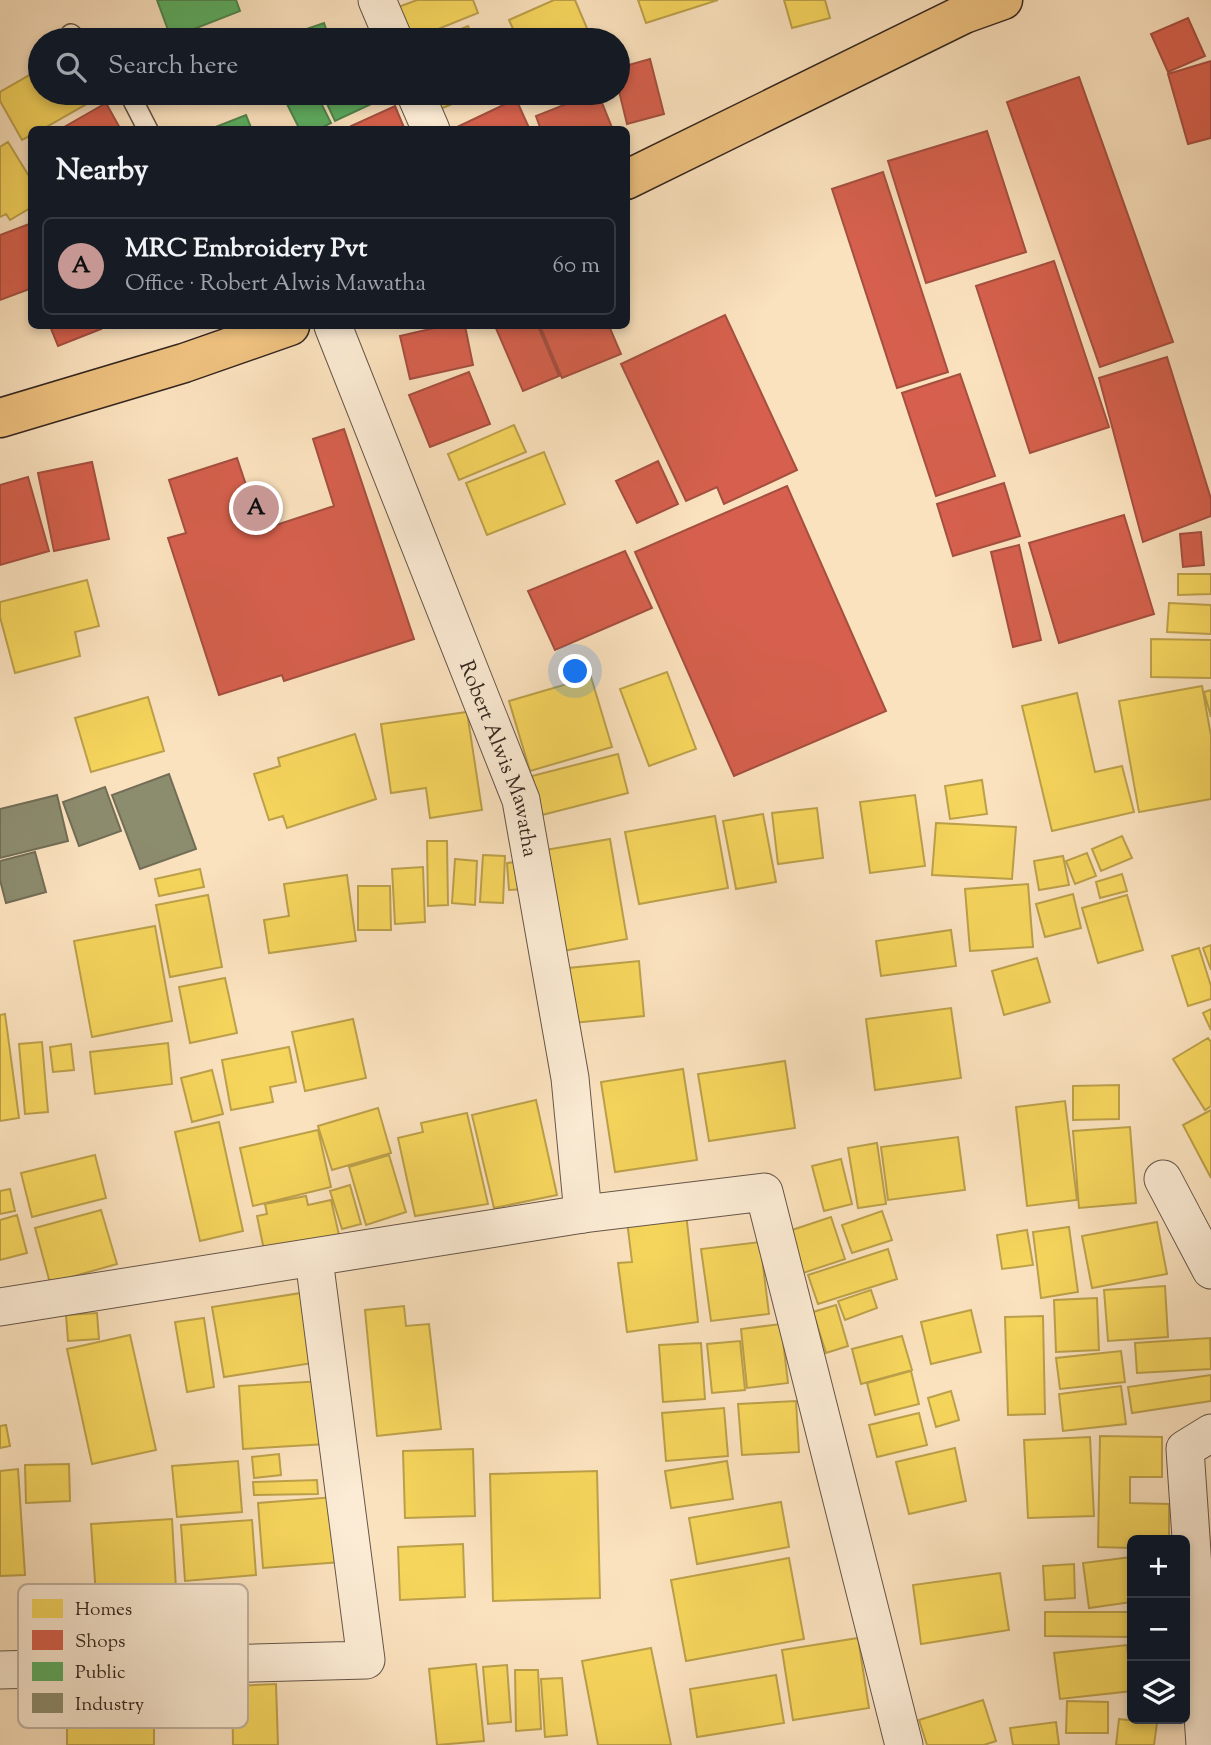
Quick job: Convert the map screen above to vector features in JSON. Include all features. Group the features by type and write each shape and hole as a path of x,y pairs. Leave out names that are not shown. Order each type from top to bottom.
{"main road":[{"path":"630,178 964,14 1003,0"},
{"path":"0,418 226,336 271,329"}],"street":[{"path":"377,0 389,28"},
{"path":"420,105 429,126"},
{"name":"Robert Alwis Mawatha","path":"334,329 521,800 570,1078 583,1214"},
{"path":"1163,1179 1211,1270"},
{"path":"0,1307 583,1214 764,1192 904,1745"},
{"path":"248,1663 366,1660 314,1259"},
{"path":"1205,1745 1185,1449 1211,1433"},
{"path":"0,1670 18,1670"}],"lane":[{"path":"135,105 146,126"}],"building: Homes":[{"path":"417,0 473,0 478,13 441,28 404,28 393,9"},
{"path":"554,0 575,0 587,28 513,28 509,20"},
{"path":"638,0 718,0 646,23"},
{"path":"784,0 825,0 830,18 792,28"},
{"path":"28,76 28,105 85,105 48,126 28,126 28,137 22,140 0,101 0,92"},
{"path":"428,105 450,105 431,113"},
{"path":"8,142 28,174 28,209 10,220 6,214 0,217 0,147"},
{"path":"514,425 526,452 459,480 448,454"},
{"path":"544,452 565,504 487,535 466,483"},
{"path":"1178,574 1211,574 1211,594 1178,595"},
{"path":"87,580 99,626 75,632 80,656 15,673 0,617 0,602"},
{"path":"1169,603 1211,605 1211,634 1167,632"},
{"path":"1151,639 1211,640 1211,678 1151,677"},
{"path":"667,672 696,749 649,766 620,689"},
{"path":"591,677 612,747 530,771 509,701"},
{"path":"1202,686 1211,736 1211,799 1139,812 1119,701"},
{"path":"1211,690 1211,717 1204,692"},
{"path":"1077,693 1095,772 1122,766 1134,812 1052,831 1022,706"},
{"path":"148,697 164,751 91,772 75,718"},
{"path":"467,712 482,810 430,818 426,788 391,793 381,724"},
{"path":"355,734 376,799 287,828 283,816 269,820 254,774 280,766 278,758"},
{"path":"618,754 628,793 542,815 532,776"},
{"path":"982,780 987,814 950,819 945,786"},
{"path":"915,795 925,866 870,873 860,802"},
{"path":"817,808 823,858 778,864 772,813"},
{"path":"763,814 776,882 736,889 723,821"},
{"path":"715,816 728,888 639,904 625,832"},
{"path":"936,823 1016,827 1012,879 932,875"},
{"path":"1122,836 1132,858 1101,871 1092,849"},
{"path":"610,839 627,939 563,951 545,850"},
{"path":"427,841 447,841 448,905 428,906"},
{"path":"1087,853 1096,876 1075,884 1066,861"},
{"path":"483,855 505,856 503,903 480,902"},
{"path":"1063,856 1069,885 1039,890 1034,861"},
{"path":"455,859 477,861 475,905 452,903"},
{"path":"523,861 525,889 509,890 507,863"},
{"path":"423,867 425,922 395,924 392,869"},
{"path":"200,869 204,887 159,896 155,879"},
{"path":"1122,874 1127,891 1100,898 1096,882"},
{"path":"347,875 356,941 269,953 264,920 289,916 284,884"},
{"path":"1028,884 1033,947 970,951 965,889"},
{"path":"358,886 390,886 391,930 358,930"},
{"path":"1073,894 1081,928 1045,937 1036,904"},
{"path":"208,895 222,967 170,977 156,905"},
{"path":"1127,895 1143,950 1098,963 1082,908"},
{"path":"155,926 172,1021 92,1037 74,941"},
{"path":"951,930 956,966 881,976 876,941"},
{"path":"1211,945 1211,970 1203,948"},
{"path":"1199,948 1211,986 1211,999 1188,1006 1172,956"},
{"path":"1037,958 1050,1002 1004,1015 992,971"},
{"path":"639,961 644,1016 573,1023 568,968"},
{"path":"225,978 237,1033 190,1043 179,987"},
{"path":"951,1008 961,1078 875,1090 866,1019"},
{"path":"1211,1009 1211,1030 1203,1013"},
{"path":"5,1014 19,1118 0,1121 0,1015"},
{"path":"353,1019 366,1078 305,1091 292,1032"},
{"path":"1208,1038 1211,1042 1211,1106 1205,1110 1173,1059"},
{"path":"42,1042 48,1112 25,1114 19,1044"},
{"path":"168,1043 172,1084 95,1094 90,1052"},
{"path":"71,1044 74,1070 53,1072 50,1047"},
{"path":"289,1047 296,1082 270,1087 273,1102 231,1110 222,1060"},
{"path":"785,1061 795,1128 709,1141 698,1074"},
{"path":"683,1069 697,1160 615,1172 601,1082"},
{"path":"212,1070 223,1114 192,1122 181,1078"},
{"path":"1119,1085 1119,1119 1073,1120 1073,1086"},
{"path":"536,1100 557,1195 494,1208 472,1115"},
{"path":"1065,1101 1077,1200 1027,1206 1016,1107"},
{"path":"378,1108 391,1153 332,1170 318,1126"},
{"path":"1211,1110 1211,1178 1183,1125"},
{"path":"467,1113 488,1204 415,1216 398,1138 423,1132 421,1123"},
{"path":"219,1122 243,1231 200,1241 175,1132"},
{"path":"1130,1127 1136,1203 1079,1208 1073,1131"},
{"path":"318,1130 331,1187 253,1206 240,1148"},
{"path":"958,1137 965,1190 888,1200 881,1147"},
{"path":"877,1143 886,1204 858,1208 848,1148"},
{"path":"95,1155 106,1198 32,1217 21,1173"},
{"path":"389,1155 406,1212 366,1225 349,1167"},
{"path":"841,1159 852,1204 824,1211 812,1166"},
{"path":"350,1185 361,1224 342,1229 330,1191"},
{"path":"10,1189 15,1211 0,1214 0,1191"},
{"path":"306,1196 308,1205 331,1200 339,1235 264,1250 257,1216 267,1214 265,1204"},
{"path":"101,1210 117,1264 50,1283 35,1228"},
{"path":"882,1211 892,1240 852,1253 842,1225"},
{"path":"686,1213 698,1322 627,1332 618,1263 632,1262 627,1221"},
{"path":"17,1215 27,1253 0,1260 0,1220"},
{"path":"831,1217 845,1259 803,1273 789,1231"},
{"path":"1157,1222 1167,1274 1092,1288 1082,1236"},
{"path":"1069,1227 1078,1292 1041,1298 1033,1232"},
{"path":"1027,1230 1033,1265 1002,1269 997,1235"},
{"path":"760,1242 769,1314 711,1321 701,1249"},
{"path":"888,1249 897,1279 818,1304 808,1275"},
{"path":"1165,1286 1168,1337 1108,1341 1104,1290"},
{"path":"871,1290 877,1308 845,1320 838,1301"},
{"path":"307,1292 319,1362 224,1377 212,1307"},
{"path":"1097,1298 1099,1350 1056,1352 1054,1300"},
{"path":"836,1305 848,1346 826,1353 813,1312"},
{"path":"404,1306 406,1326 429,1324 441,1429 377,1436 365,1310"},
{"path":"971,1310 981,1352 931,1364 921,1322"},
{"path":"97,1313 99,1339 68,1341 66,1315"},
{"path":"1043,1316 1045,1414 1008,1415 1005,1317"},
{"path":"204,1318 214,1387 187,1392 175,1322"},
{"path":"781,1324 788,1383 747,1388 741,1329"},
{"path":"130,1335 156,1450 92,1464 67,1349"},
{"path":"902,1336 912,1370 861,1384 852,1349"},
{"path":"1210,1338 1211,1369 1137,1373 1135,1343"},
{"path":"740,1341 745,1390 712,1393 707,1344"},
{"path":"701,1343 705,1399 663,1402 659,1345"},
{"path":"1121,1351 1125,1382 1060,1389 1056,1358"},
{"path":"911,1371 919,1404 875,1415 867,1383"},
{"path":"1211,1375 1211,1401 1132,1413 1128,1387"},
{"path":"323,1381 327,1444 243,1449 239,1386"},
{"path":"1121,1386 1126,1424 1063,1431 1059,1394"},
{"path":"951,1391 959,1420 936,1427 928,1398"},
{"path":"796,1401 799,1452 742,1455 738,1404"},
{"path":"724,1408 728,1456 666,1461 662,1413"},
{"path":"919,1413 927,1445 877,1457 869,1425"},
{"path":"6,1425 10,1446 0,1448 0,1426"},
{"path":"1100,1436 1162,1437 1162,1477 1130,1477 1130,1503 1169,1504 1169,1535 1127,1535 1127,1548 1098,1547"},
{"path":"1090,1437 1094,1516 1028,1518 1024,1440"},
{"path":"955,1448 966,1501 909,1514 896,1462"},
{"path":"473,1449 475,1516 405,1518 403,1451"},
{"path":"279,1454 281,1475 254,1478 252,1457"},
{"path":"238,1461 242,1512 177,1517 172,1466"},
{"path":"727,1461 733,1499 671,1508 665,1471"},
{"path":"69,1464 70,1501 26,1503 25,1465"},
{"path":"18,1469 25,1575 0,1576 0,1471"},
{"path":"597,1471 600,1598 493,1601 490,1474"},
{"path":"317,1480 318,1494 254,1495 253,1482"},
{"path":"335,1497 341,1562 263,1568 258,1503"},
{"path":"781,1502 789,1547 697,1564 689,1518"},
{"path":"172,1519 176,1584 95,1584 91,1524"},
{"path":"252,1520 256,1575 185,1581 181,1525"},
{"path":"463,1544 465,1597 400,1600 398,1547"},
{"path":"789,1558 804,1639 686,1661 671,1580"},
{"path":"1127,1558 1127,1603 1089,1608 1083,1563"},
{"path":"1074,1564 1075,1598 1045,1600 1043,1566"},
{"path":"1000,1573 1009,1630 921,1644 913,1585"},
{"path":"1045,1612 1127,1612 1127,1637 1045,1636"},
{"path":"858,1638 869,1708 793,1720 782,1650"},
{"path":"1127,1645 1127,1692 1060,1699 1054,1653"},
{"path":"651,1648 671,1745 598,1745 582,1661"},
{"path":"476,1664 484,1741 437,1745 429,1669"},
{"path":"507,1665 511,1722 488,1724 483,1667"},
{"path":"515,1670 538,1670 541,1729 516,1731"},
{"path":"776,1675 784,1723 697,1737 690,1689"},
{"path":"562,1678 567,1735 545,1737 541,1679"},
{"path":"276,1684 278,1745 233,1745 233,1728 248,1728 248,1685"},
{"path":"983,1700 996,1741 984,1745 927,1745 919,1720"},
{"path":"1067,1701 1108,1702 1108,1733 1066,1733"},
{"path":"1119,1719 1127,1720 1127,1724 1157,1724 1154,1745 1116,1745"},
{"path":"1056,1722 1059,1745 1013,1745 1010,1728"},
{"path":"67,1728 154,1728 154,1745 67,1745"}],"building: Shops":[{"path":"1188,18 1205,56 1168,72 1151,34"},
{"path":"650,59 664,114 627,124 622,105 630,105 630,65"},
{"path":"1211,61 1211,138 1188,144 1168,74"},
{"path":"1079,77 1173,342 1100,367 1007,102"},
{"path":"107,105 119,126 66,126"},
{"path":"503,105 519,105 528,126 459,126"},
{"path":"564,105 603,105 611,126 540,126 536,116"},
{"path":"395,106 403,126 351,126"},
{"path":"987,131 1026,252 926,283 888,161"},
{"path":"883,172 948,372 897,388 832,189"},
{"path":"28,224 28,290 0,300 0,235"},
{"path":"1054,261 1109,427 1030,453 976,286"},
{"path":"725,315 797,470 724,504 717,487 686,501 621,364"},
{"path":"51,329 101,329 58,346"},
{"path":"430,329 466,329 473,365 410,379 400,336"},
{"path":"496,329 539,329 559,376 523,391"},
{"path":"541,329 610,329 621,354 562,378"},
{"path":"1167,357 1211,499 1211,516 1143,542 1099,378"},
{"path":"469,372 490,424 430,447 409,395"},
{"path":"960,374 995,476 936,496 902,393"},
{"path":"344,429 414,639 284,681 282,675 219,695 168,538 186,533 169,480 237,458 261,530 334,506 313,439"},
{"path":"658,461 678,504 637,523 616,481"},
{"path":"92,462 109,539 54,551 38,473"},
{"path":"28,477 49,551 0,565 0,485"},
{"path":"1004,483 1020,536 953,556 937,504"},
{"path":"787,486 886,711 734,776 635,552"},
{"path":"1124,515 1154,614 1059,643 1029,543"},
{"path":"1201,532 1204,565 1183,567 1180,534"},
{"path":"1019,545 1041,640 1013,647 991,552"},
{"path":"625,551 652,608 555,650 528,591"}],"building: Public":[{"path":"157,0 236,0 240,11 197,28 167,28"},
{"path":"324,23 326,28 309,28"},
{"path":"288,105 322,105 331,123 325,126 298,126"},
{"path":"328,105 369,105 335,121"},
{"path":"246,115 250,126 218,126"}],"building: Industry":[{"path":"169,774 196,849 140,869 112,795"},
{"path":"105,787 121,831 79,846 63,802"},
{"path":"57,795 68,841 0,858 0,809"},
{"path":"35,852 46,892 6,903 0,880 0,861"}],"place":[{"name":"MRC Embroidery Pvt","path":"256,508"}]}
